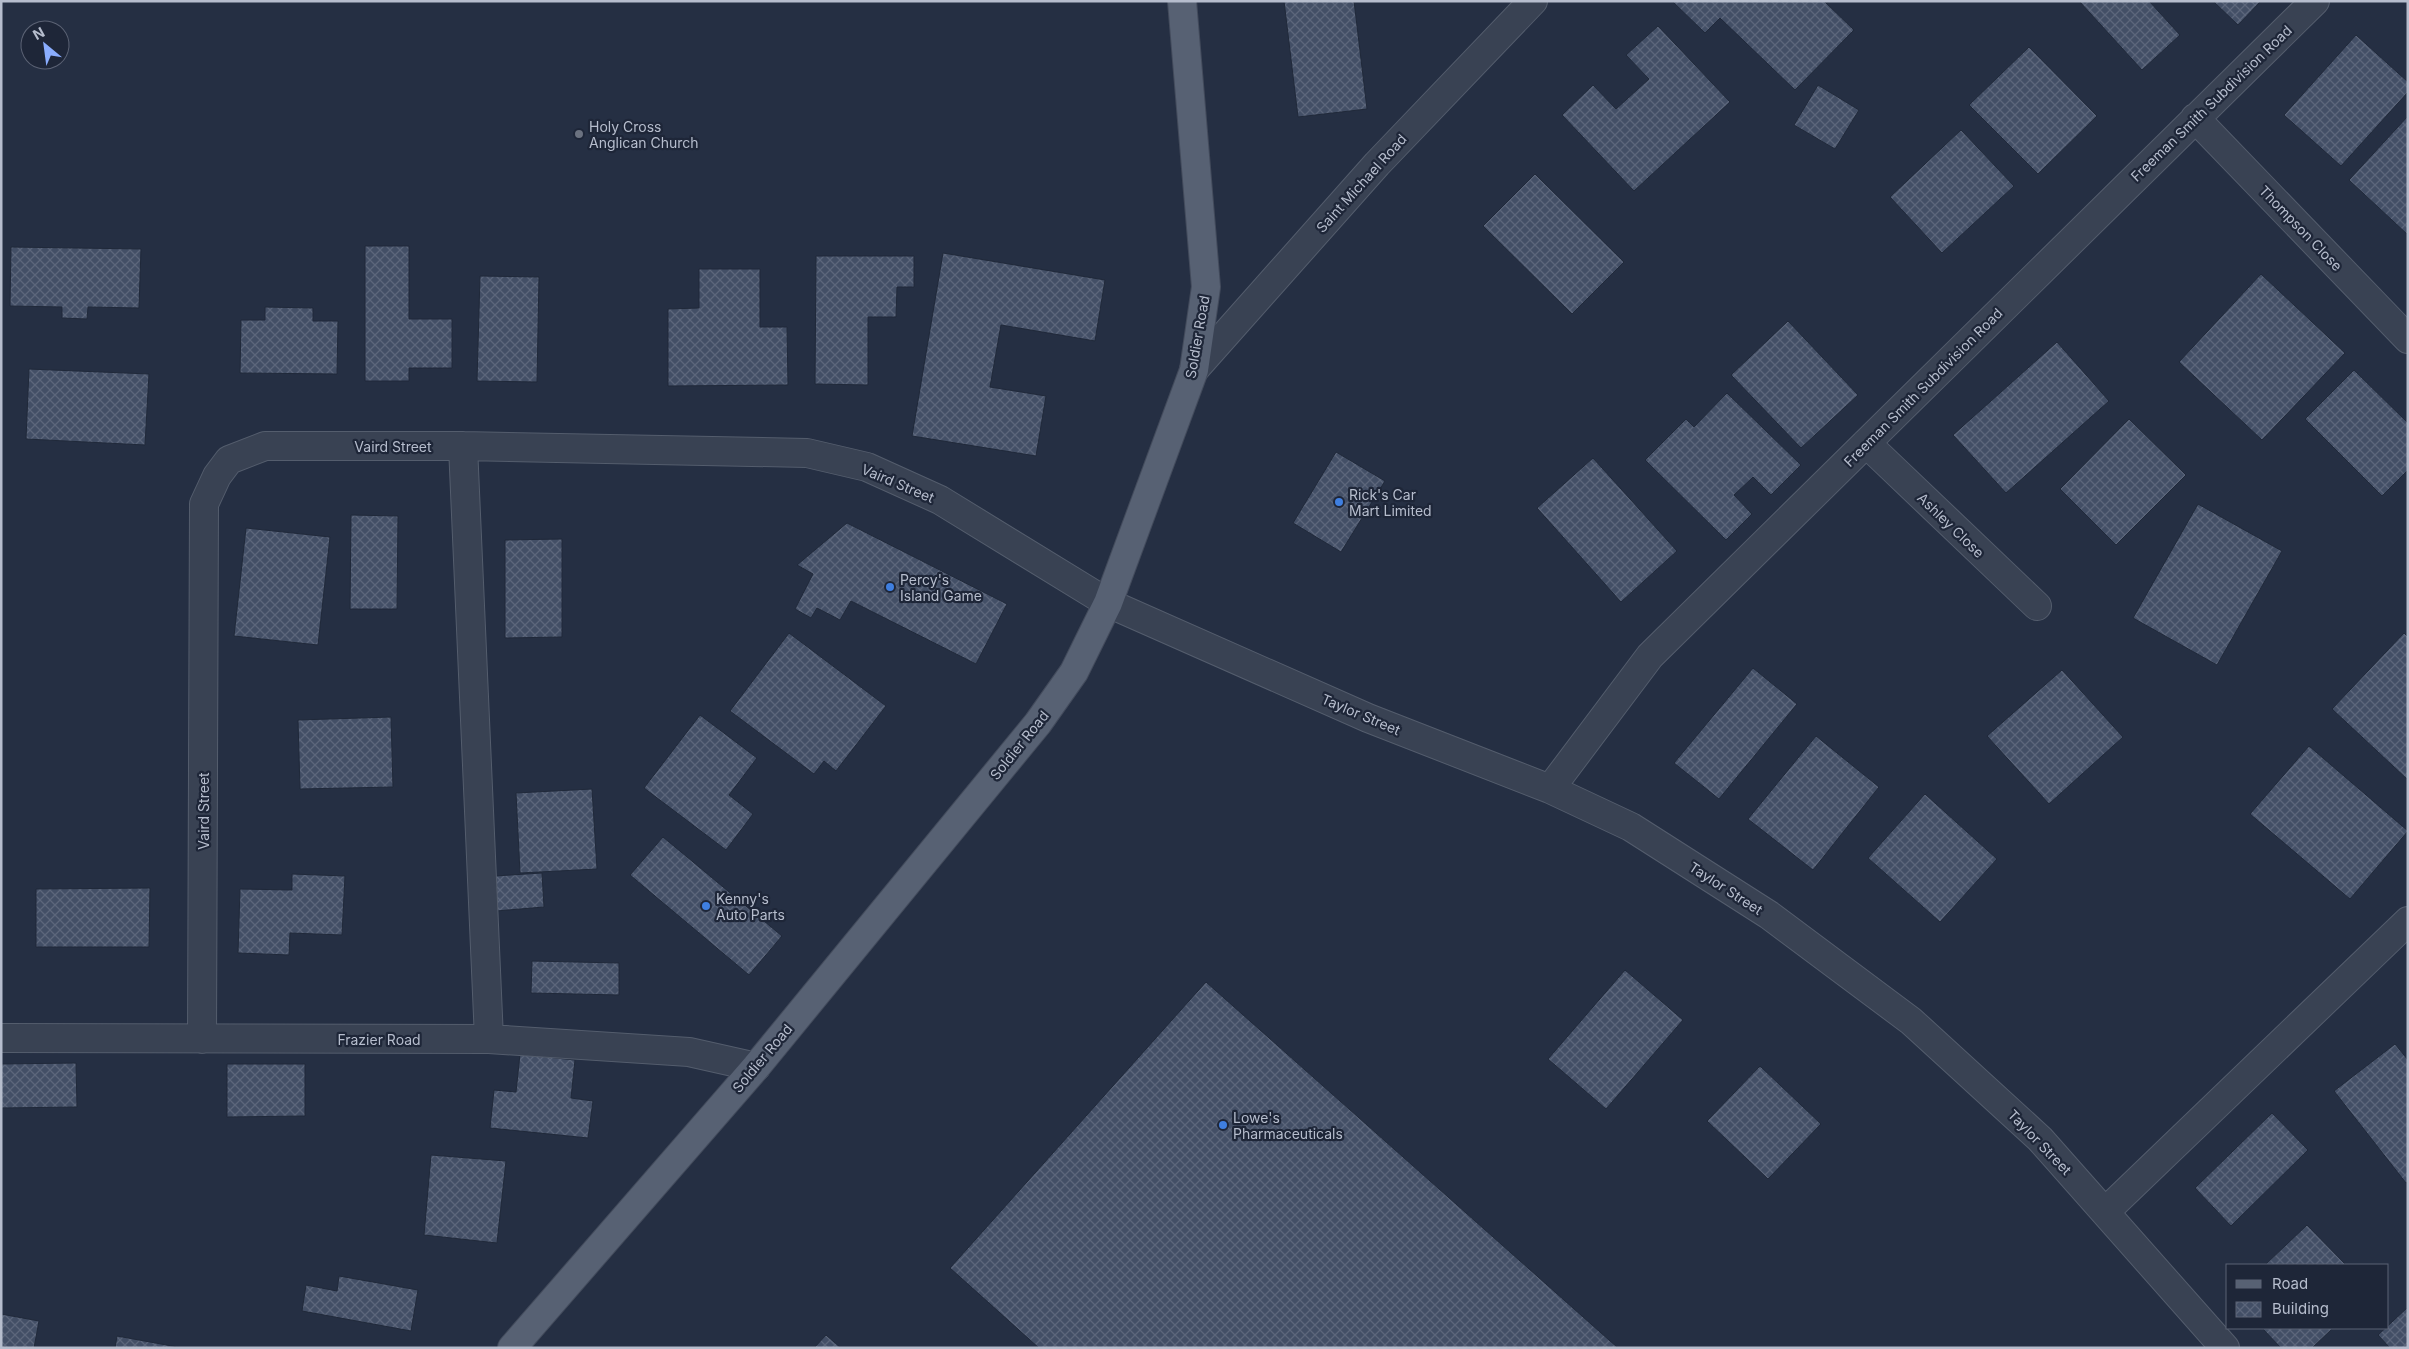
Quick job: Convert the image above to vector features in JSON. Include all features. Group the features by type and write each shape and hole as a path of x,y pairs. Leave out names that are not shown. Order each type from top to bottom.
{"main road":[{"name":"Soldier Road","path":"512,1348 756,1067 1038,723 1074,672 1108,603 1194,370 1206,287 1182,1"}],"street":[{"name":"Saint Michael Road","path":"1194,370 1376,164 1533,1"},
{"name":"Freeman Smith Subdivision Road","path":"1550,790 1650,656 2315,1"},
{"name":"Thompson Close","path":"2195,118 2408,339"},
{"name":"Ashley Close","path":"1866,443 2036,606"},
{"name":"Vaird Street","path":"202,1038 204,504 217,476 230,460 265,446 463,446 807,453 867,467 940,500 1108,603"},
{"path":"463,446 489,1039"},
{"name":"Taylor Street","path":"1108,603 1368,718 1550,790 1631,827 1769,915 1911,1021 2040,1139 2225,1348"},
{"path":"2105,1212 2408,921"},
{"name":"Frazier Road","path":"1,1038 489,1039 689,1052 756,1067"}],"building":[{"path":"1284,1 1354,1 1367,109 1298,117"},
{"path":"1672,1 1824,1 1854,30 1795,90 1720,18 1705,33"},
{"path":"2079,1 2149,1 2180,35 2142,70"},
{"path":"2213,1 2261,1 2238,25"},
{"path":"1658,26 1730,102 1634,191 1562,115 1593,85 1616,109 1649,79 1626,55"},
{"path":"2356,35 2408,82 2408,92 2341,166 2284,115"},
{"path":"2029,47 2097,116 2038,174 1969,105"},
{"path":"1818,85 1859,110 1835,149 1794,125"},
{"path":"2408,116 2408,235 2349,180"},
{"path":"1961,130 2014,186 1942,253 1890,197"},
{"path":"1535,174 1624,262 1572,314 1483,226"},
{"path":"365,246 409,246 409,319 452,319 452,368 409,368 409,381 365,381"},
{"path":"11,247 141,249 139,308 88,307 87,319 62,318 62,307 10,306"},
{"path":"943,253 1105,280 1095,341 1001,325 990,387 1046,396 1036,456 912,436"},
{"path":"816,256 914,256 914,287 897,287 896,317 868,317 868,385 815,384"},
{"path":"699,269 760,269 760,327 787,327 788,385 668,386 668,309 699,308"},
{"path":"2261,274 2345,353 2262,440 2179,362"},
{"path":"480,276 539,277 537,382 477,381"},
{"path":"265,307 313,308 313,321 338,321 337,374 240,373 241,320 265,320"},
{"path":"1788,321 1858,395 1801,448 1731,375"},
{"path":"2057,342 2109,401 2006,493 1953,435"},
{"path":"29,369 149,374 145,445 26,439"},
{"path":"2354,370 2408,423 2408,470 2382,496 2305,419"},
{"path":"1727,393 1801,465 1771,495 1753,477 1734,495 1752,514 1726,540 1645,460 1686,419 1694,427"},
{"path":"2129,419 2186,475 2116,545 2060,489"},
{"name":"Rick's Car Mart Limited","path":"1336,452 1385,481 1341,552 1293,523"},
{"path":"1593,458 1677,551 1621,602 1537,508"},
{"path":"2198,504 2282,551 2217,665 2133,618"},
{"path":"351,515 398,516 397,609 350,609"},
{"name":"Percy's Island Game","path":"847,523 1007,604 976,664 851,601 840,620 817,608 811,618 795,609 813,574 797,565"},
{"path":"246,528 330,537 318,645 234,636"},
{"path":"562,539 562,637 505,638 505,540"},
{"path":"789,633 886,706 836,771 824,761 814,774 730,711"},
{"path":"2404,633 2408,637 2408,780 2332,709"},
{"path":"1753,668 1797,704 1719,799 1674,763"},
{"path":"2062,670 2123,737 2049,804 1987,736"},
{"path":"700,715 757,758 729,795 753,814 726,850 644,788"},
{"path":"391,717 393,787 300,789 298,720"},
{"path":"1816,736 1879,787 1813,870 1748,819"},
{"path":"2309,746 2408,831 2350,899 2250,814"},
{"path":"592,789 597,869 520,873 516,793"},
{"path":"1925,794 1997,859 1940,922 1868,858"},
{"name":"Kenny's Auto Parts","path":"663,837 782,936 749,975 630,875"},
{"path":"542,873 544,907 496,911 495,876"},
{"path":"292,874 345,876 342,935 290,933 289,955 238,953 240,889 292,890"},
{"path":"150,888 149,947 36,947 36,889"},
{"path":"532,961 619,963 619,995 531,993"},
{"path":"1625,970 1683,1020 1606,1109 1548,1059"},
{"name":"Lowe's Pharmaceuticals","path":"1206,982 1618,1348 1039,1348 950,1268"},
{"path":"2395,1044 2408,1060 2408,1182 2406,1183 2334,1091"},
{"path":"520,1054 575,1060 571,1098 593,1101 588,1138 490,1128 494,1090 516,1092"},
{"path":"76,1063 77,1107 1,1108 1,1064"},
{"path":"227,1064 305,1064 305,1116 227,1117"},
{"path":"1760,1066 1821,1124 1768,1179 1707,1121"},
{"path":"2272,1113 2308,1150 2231,1226 2195,1188"},
{"path":"431,1155 506,1161 497,1243 424,1235"},
{"path":"2307,1225 2345,1264 2266,1264"},
{"path":"339,1276 418,1290 411,1331 302,1311 306,1285 337,1291"},
{"path":"2408,1307 2408,1348 2390,1348 2378,1335 2384,1329 2389,1329 2389,1325"},
{"path":"1,1314 39,1321 34,1348 1,1348"},
{"path":"2263,1329 2332,1329 2312,1348 2281,1348"},
{"path":"826,1335 841,1348 814,1348"},
{"path":"117,1336 183,1348 115,1348"}],"place":[{"name":"Holy Cross Anglican Church","path":"579,134"},
{"name":"Rick's Car Mart Limited","path":"1339,502"},
{"name":"Percy's Island Game","path":"890,587"},
{"name":"Kenny's Auto Parts","path":"706,906"},
{"name":"Lowe's Pharmaceuticals","path":"1223,1125"}]}
